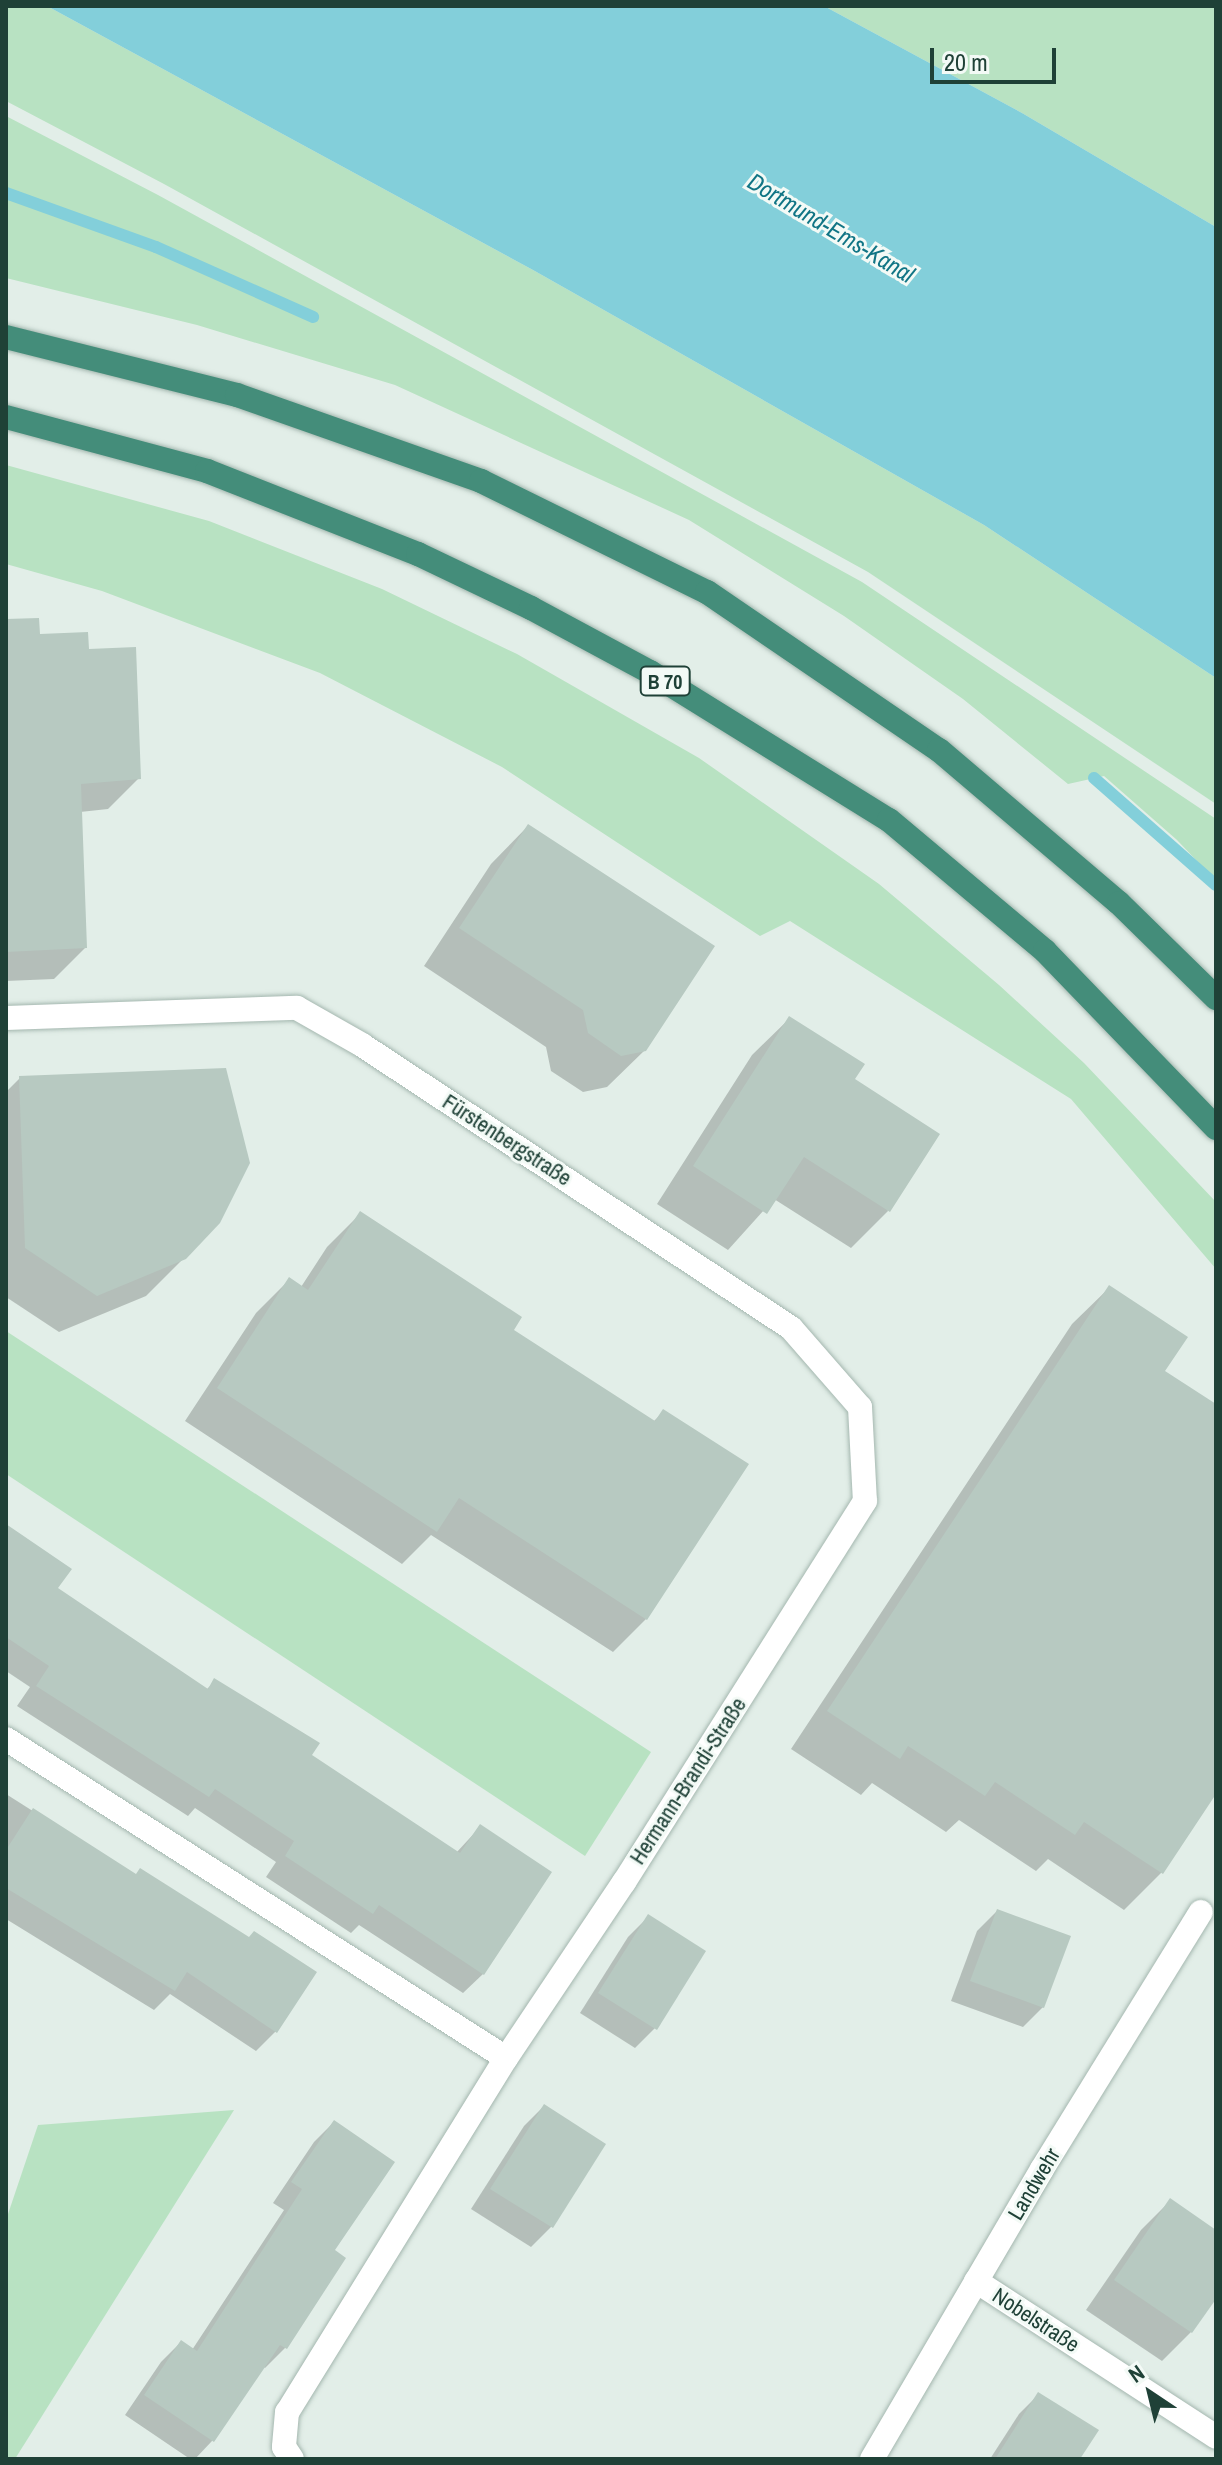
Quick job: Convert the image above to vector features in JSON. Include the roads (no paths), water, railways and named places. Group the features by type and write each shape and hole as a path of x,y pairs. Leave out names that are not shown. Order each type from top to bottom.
{"highway":[{"path":"6,337 237,395 481,481 707,592 939,750 1119,903 1216,998"},
{"name":"B 70","path":"6,417 207,471 404,548 531,608 650,672 889,820 1045,951 1216,1128"}],"street":[{"name":"Fürstenbergstraße","path":"6,1018 297,1008 362,1045 791,1328 860,1407 865,1501"},
{"name":"Hermann-Brandi-Straße","path":"292,2459 284,2447 287,2412 506,2058 624,1882 865,1501"},
{"path":"6,1739 506,2058"},
{"name":"Landwehr","path":"872,2459 976,2281 1201,1912"},
{"name":"Nobelstraße","path":"976,2281 1216,2437"}],"water":[{"name":"Dortmund-Ems-Kanal","path":"47,6 824,6 1022,113 1216,227 1216,678 984,525 533,270"}],"waterway":[{"path":"6,193 156,247 313,317"},
{"path":"1094,778 1216,885"}]}
